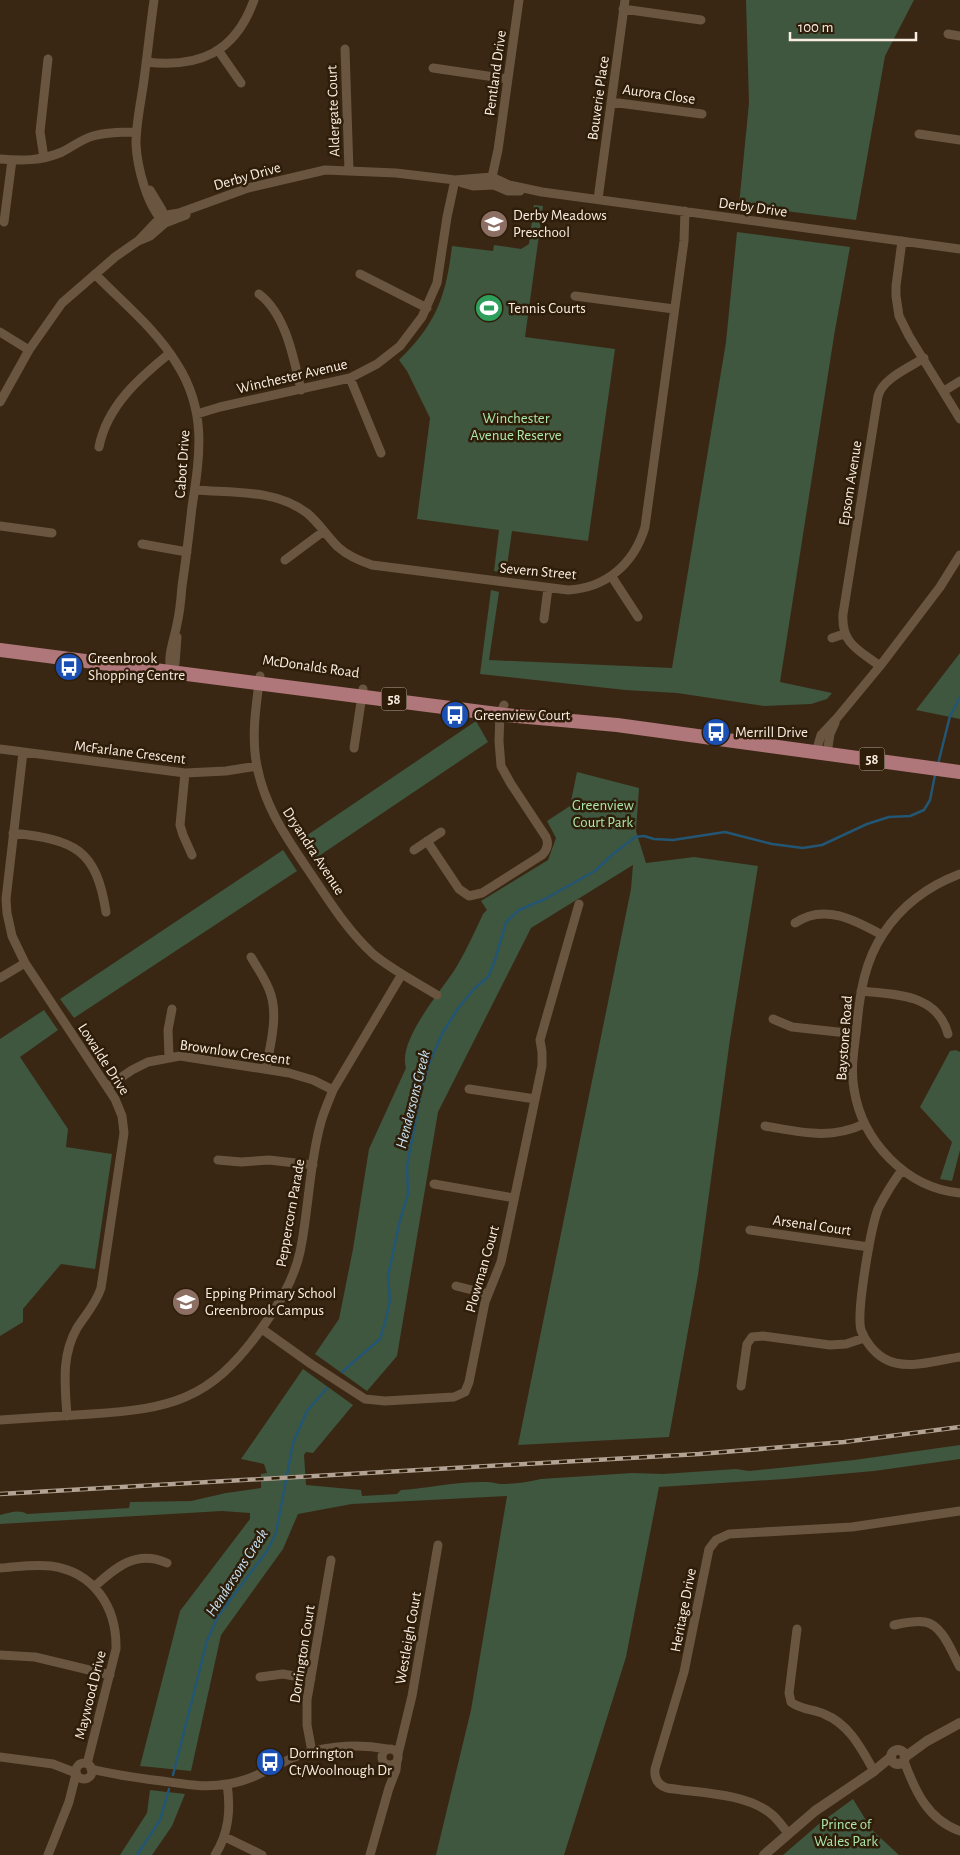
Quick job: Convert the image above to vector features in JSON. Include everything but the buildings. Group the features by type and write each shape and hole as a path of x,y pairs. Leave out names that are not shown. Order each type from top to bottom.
{"main road":[{"name":"McDonalds Road","path":"0,642 260,680 618,725 960,772"},
{"name":"McDonalds Road","path":"0,650 171,667"}],"street":[{"path":"154,0 136,132 137,155 143,179 159,204 163,219"},
{"path":"146,62 182,64 202,58 218,50 244,24 254,0"},
{"name":"Pentland Drive","path":"494,180 519,0"},
{"path":"624,5 701,20"},
{"name":"Bouverie Place","path":"598,199 624,5"},
{"path":"948,34 960,36"},
{"path":"218,50 241,84"},
{"name":"Aldergate Court","path":"345,50 349,171"},
{"path":"44,158 40,132 48,59"},
{"path":"433,68 508,79"},
{"name":"Aurora Close","path":"611,102 702,114"},
{"path":"0,159 30,160 44,158 62,152 93,136 136,132"},
{"path":"919,134 960,140"},
{"path":"4,222 12,160"},
{"name":"Derby Drive","path":"0,402 29,350 75,294 98,272 138,241 150,236 163,219 248,188 299,176 330,175 349,171 396,173 451,180 494,180 542,192 960,248"},
{"name":"Winchester Avenue","path":"197,412 350,378 377,364 400,346 415,328 427,308 440,273 451,180"},
{"name":"Severn Street","path":"195,487 266,496 288,502 307,513 346,553 372,565 568,590 597,584 612,577 633,555 645,527 688,211"},
{"path":"902,241 896,286 897,308 903,326 960,419"},
{"name":"Cabot Drive","path":"98,272 170,353 186,380 197,412 200,449 177,624 170,654 171,667"},
{"path":"360,274 427,308"},
{"path":"259,294 270,303 279,320 290,347 301,390"},
{"path":"575,296 674,309"},
{"path":"0,332 29,350"},
{"path":"99,446 105,425 118,404 140,378 170,353"},
{"name":"Epsom Avenue","path":"844,634 843,614 878,396 885,384 924,358"},
{"path":"350,378 380,453"},
{"path":"944,391 960,381"},
{"path":"0,526 52,533"},
{"path":"285,560 324,531"},
{"path":"142,544 187,552"},
{"path":"822,752 821,734 837,718 880,666 940,587 960,555"},
{"path":"612,577 638,617"},
{"path":"544,619 548,588"},
{"path":"832,638 844,634 853,645 880,666"},
{"name":"Dryandra Avenue","path":"260,680 255,725 257,766 265,797 276,821 352,933 375,956 437,995"},
{"path":"354,748 362,692"},
{"path":"427,841 459,889 470,896 482,893 542,856 545,852 547,845 546,837 505,773 499,756 503,711"},
{"name":"McFarlane Crescent","path":"0,749 185,772 226,771 257,766"},
{"name":"Lowalde Drive","path":"23,752 6,887 7,913 12,936 25,963 108,1087 119,1106 122,1116 123,1141 101,1288 93,1305 72,1338 66,1357 67,1416"},
{"path":"185,772 180,825 192,856"},
{"path":"414,850 441,832"},
{"path":"13,833 58,840 77,850 96,872 103,892 106,912"},
{"name":"Baystone Road","path":"960,874 922,893 901,912 882,934 867,966 861,991 853,1066 854,1087 859,1110 864,1124 880,1148 902,1170 924,1183 946,1191 960,1193"},
{"name":"Plowman Court","path":"262,1329 364,1399 385,1401 454,1397 462,1394 468,1386 488,1294 501,1262 535,1100 542,1066 540,1040 579,904"},
{"path":"795,923 802,918 815,914 829,914 849,918 882,934"},
{"path":"251,957 267,984 273,1001 273,1021 266,1069"},
{"path":"0,978 25,963"},
{"name":"Peppercorn Parade","path":"0,1420 142,1410 182,1399 211,1383 239,1359 280,1303 293,1275 300,1250 321,1121 333,1090 402,974"},
{"path":"861,991 908,997 925,1003 942,1018 948,1034"},
{"path":"169,1057 168,1030 172,1009"},
{"path":"773,1020 792,1027 856,1034"},
{"name":"Brownlow Crescent","path":"108,1087 140,1066 157,1059 169,1057 192,1058 266,1069 300,1076 333,1090"},
{"path":"470,1089 535,1100"},
{"path":"765,1126 827,1134 846,1131 864,1124"},
{"path":"218,1160 241,1162 269,1160 313,1165"},
{"path":"902,1170 878,1209 872,1227 860,1311 861,1329 864,1338 877,1354 885,1359 901,1364 960,1357"},
{"path":"434,1184 514,1198"},
{"name":"Arsenal Court","path":"750,1230 869,1247"},
{"path":"456,1286 488,1294"},
{"path":"741,1386 747,1344 752,1337 763,1336 830,1345 846,1344 864,1338"},
{"name":"Heritage Drive","path":"788,1833 769,1812 752,1802 667,1788 659,1784 655,1778 655,1769 684,1672 709,1549 716,1540 729,1534 852,1527 960,1511"},
{"name":"Westleigh Court","path":"390,1756 403,1735 414,1687 438,1545"},
{"path":"94,1588 114,1569 131,1560 151,1558 166,1563"},
{"name":"Dorrington Court","path":"312,1752 307,1712 331,1560"},
{"name":"Maywood Drive","path":"0,1568 48,1566 74,1573 94,1588 106,1602 114,1623 116,1649 83,1771 48,1855"},
{"path":"894,1625 920,1621 933,1624 942,1634 960,1667"},
{"path":"797,1629 789,1694 791,1702 799,1707 824,1714 840,1723 854,1738 874,1770"},
{"path":"0,1655 35,1657 110,1675"},
{"path":"260,1677 283,1674 311,1679"},
{"path":"764,1855 788,1833 840,1793 874,1770 899,1759 960,1722"},
{"path":"0,1757 53,1764 83,1771 191,1785 227,1784 256,1776 295,1757 326,1749 355,1748 390,1756 389,1788 370,1855"},
{"path":"899,1759 930,1812 945,1824 960,1831"},
{"path":"215,1855 225,1837 230,1809 227,1784"},
{"path":"225,1837 262,1855"}],"green space":[{"path":"746,0 914,0 885,56 856,220 739,205 749,103"},
{"name":"Winchester Avenue Reserve","path":"534,205 543,206 525,337 615,349 588,541 512,531 506,573 494,571 499,530 417,519 430,418 407,371 399,360 422,334 437,309 450,264 452,246 493,251 494,245 521,249 529,244"},
{"path":"737,232 850,247 834,336 780,682 832,693 827,699 811,704 764,706 677,693 625,690 480,674 491,590 499,592 489,660 672,668 726,342"},
{"path":"960,653 960,719 916,710"},
{"path":"476,721 488,742 313,860 300,840"},
{"name":"Greenview Court Park","path":"577,772 639,788 636,831 646,863 694,857 758,866 730,1039 698,1275 669,1437 518,1445 631,889 633,865 531,928 438,1112 397,1356 367,1391 315,1354 339,1319 353,1249 369,1149 406,1068 405,1057 414,1029 468,947 483,914 487,910 481,901 548,860 556,838 547,821 570,806"},
{"path":"283,850 297,871 74,1018 60,999"},
{"path":"44,1010 58,1030 20,1057 68,1129 66,1147 112,1154 95,1269 61,1264 23,1309 23,1322 0,1336 0,1039"},
{"path":"956,1050 960,1052 960,1150 952,1181 940,1179 952,1142 920,1107 950,1051"},
{"path":"303,1369 353,1405 313,1453 306,1452 304,1455 306,1485 361,1490 362,1496 397,1494 401,1490 465,1483 487,1482 507,1484 541,1479 632,1473 663,1474 736,1469 749,1471 854,1460 960,1445 960,1459 874,1471 659,1487 626,1657 564,1855 436,1855 471,1710 507,1496 352,1504 298,1514 283,1549 221,1635 191,1771 140,1766 180,1611 250,1519 250,1513 222,1511 0,1524 0,1515 14,1512 27,1514 129,1508 130,1502 191,1501 261,1488 261,1474 267,1473 264,1464 241,1459"},
{"path":"150,1790 185,1794 172,1826 152,1855 120,1855 147,1813"},
{"name":"Prince of Wales Park","path":"853,1799 872,1830 899,1855 783,1855 820,1823"}],"waterway":[{"name":"Hendersons Creek","path":"938,764 950,716 960,697"},
{"name":"Hendersons Creek","path":"342,1372 380,1339 390,1300 388,1276 400,1220 408,1194 407,1166 421,1091 430,1061 443,1032 459,1007 475,988 488,977 506,922 519,910 545,899 595,871 635,837 644,836 654,839 673,840 725,832 772,844 803,848 822,845 867,824 889,817 910,816 924,810 930,800 935,775"},
{"name":"Hendersons Creek","path":"173,1775 207,1641 218,1616 267,1551 276,1533 293,1443 307,1411 327,1388"},
{"name":"Hendersons Creek","path":"137,1855 160,1820 169,1789"}],"railway":[{"path":"0,1494 699,1454 844,1442 960,1427"}],"place":[{"name":"Derby Meadows Preschool","path":"494,224"},
{"name":"Tennis Courts","path":"489,308"},
{"name":"Greenbrook Shopping Centre","path":"69,667"},
{"name":"Greenview Court","path":"455,715"},
{"name":"Merrill Drive","path":"716,732"},
{"name":"Epping Primary School Greenbrook Campus","path":"186,1302"},
{"name":"Dorrington Ct/Woolnough Dr","path":"270,1762"}]}
